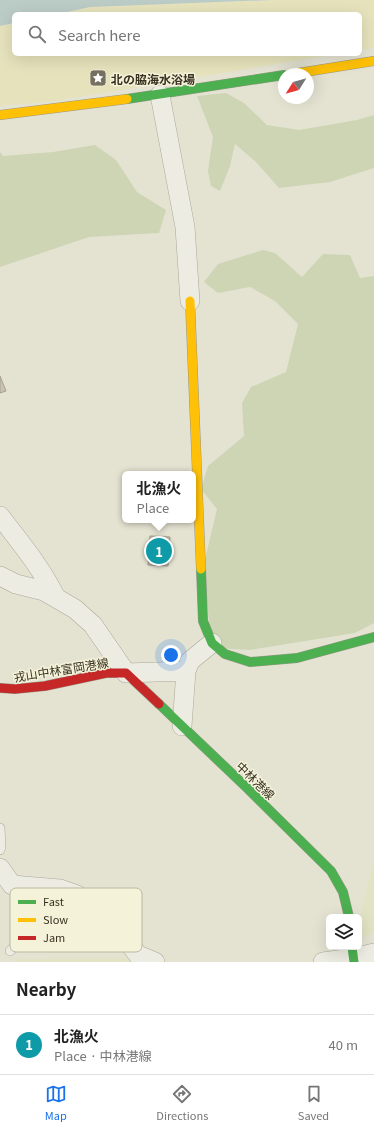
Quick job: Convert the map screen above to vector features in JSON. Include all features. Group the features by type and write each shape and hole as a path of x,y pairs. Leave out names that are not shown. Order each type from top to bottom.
{"main road":[{"path":"314,71 374,61"},
{"path":"0,114 160,95 278,76"},
{"path":"190,301 203,621 212,643 225,654 250,662 297,658 374,637"},
{"name":"戎山中林富岡港線","path":"0,688 15,689 45,686 106,673 126,673"},
{"name":"中林港線","path":"126,673 331,871 348,904 349,914"}],"street":[{"path":"160,95 185,227 190,301"},
{"path":"0,516 50,586 55,596"},
{"path":"0,576 16,584 44,591 75,609 93,625 126,673 186,671"},
{"path":"182,726 186,671 190,661 212,643"},
{"path":"0,868 12,885 45,888"},
{"path":"136,952 138,955 155,962"},
{"path":"323,962 374,953"}],"lane":[{"path":"374,637 374,646"},
{"path":"0,828 0,850"}],"green space":[{"path":"226,93 244,103 267,125 299,130 357,120 374,115 374,168 330,182 279,188 256,162 235,144 230,166 220,191 211,186 208,171 213,137 197,96"},
{"path":"95,145 116,160 137,192 166,210 159,233 89,237 0,267 0,152 3,156 53,152"},
{"path":"263,250 275,253 302,277 323,254 350,255 360,278 374,276 374,623 355,633 250,650 212,648 203,568 217,509 201,489 208,466 244,436 242,403 251,387 286,372 298,324 275,301 250,287 218,293 204,282 218,264"},
{"path":"374,860 374,933 362,938 361,914"},
{"path":"132,958 135,962 18,962 18,959"}],"sand":[{"path":"272,0 374,0 374,48 362,50 362,12 67,12 90,7"},
{"name":"北の脇海水浴場","path":"12,23 12,56 325,56 54,101 0,106 0,26"}],"shaded area":[{"path":"0,0 272,0 90,7 67,12 12,12 12,23 0,26"}],"building":[{"path":"0,376 6,391 0,393"},
{"path":"150,536 170,537 168,566 148,565"}],"traffic: fast":[{"path":"127,99 278,76"},
{"path":"201,569 203,621 212,643 225,654 250,662 297,658 374,637"},
{"path":"159,704 331,871 343,892 348,914"},
{"path":"352,950 354,962"}],"traffic: slow":[{"path":"314,71 374,61"},
{"path":"0,115 127,99"},
{"path":"190,301 201,569"}],"traffic: jam":[{"path":"0,688 15,689 45,686 106,673 126,673 159,704"}],"place":[{"name":"北の脇海水浴場","path":"98,78"},
{"name":"北漁火","path":"159,551"}]}
